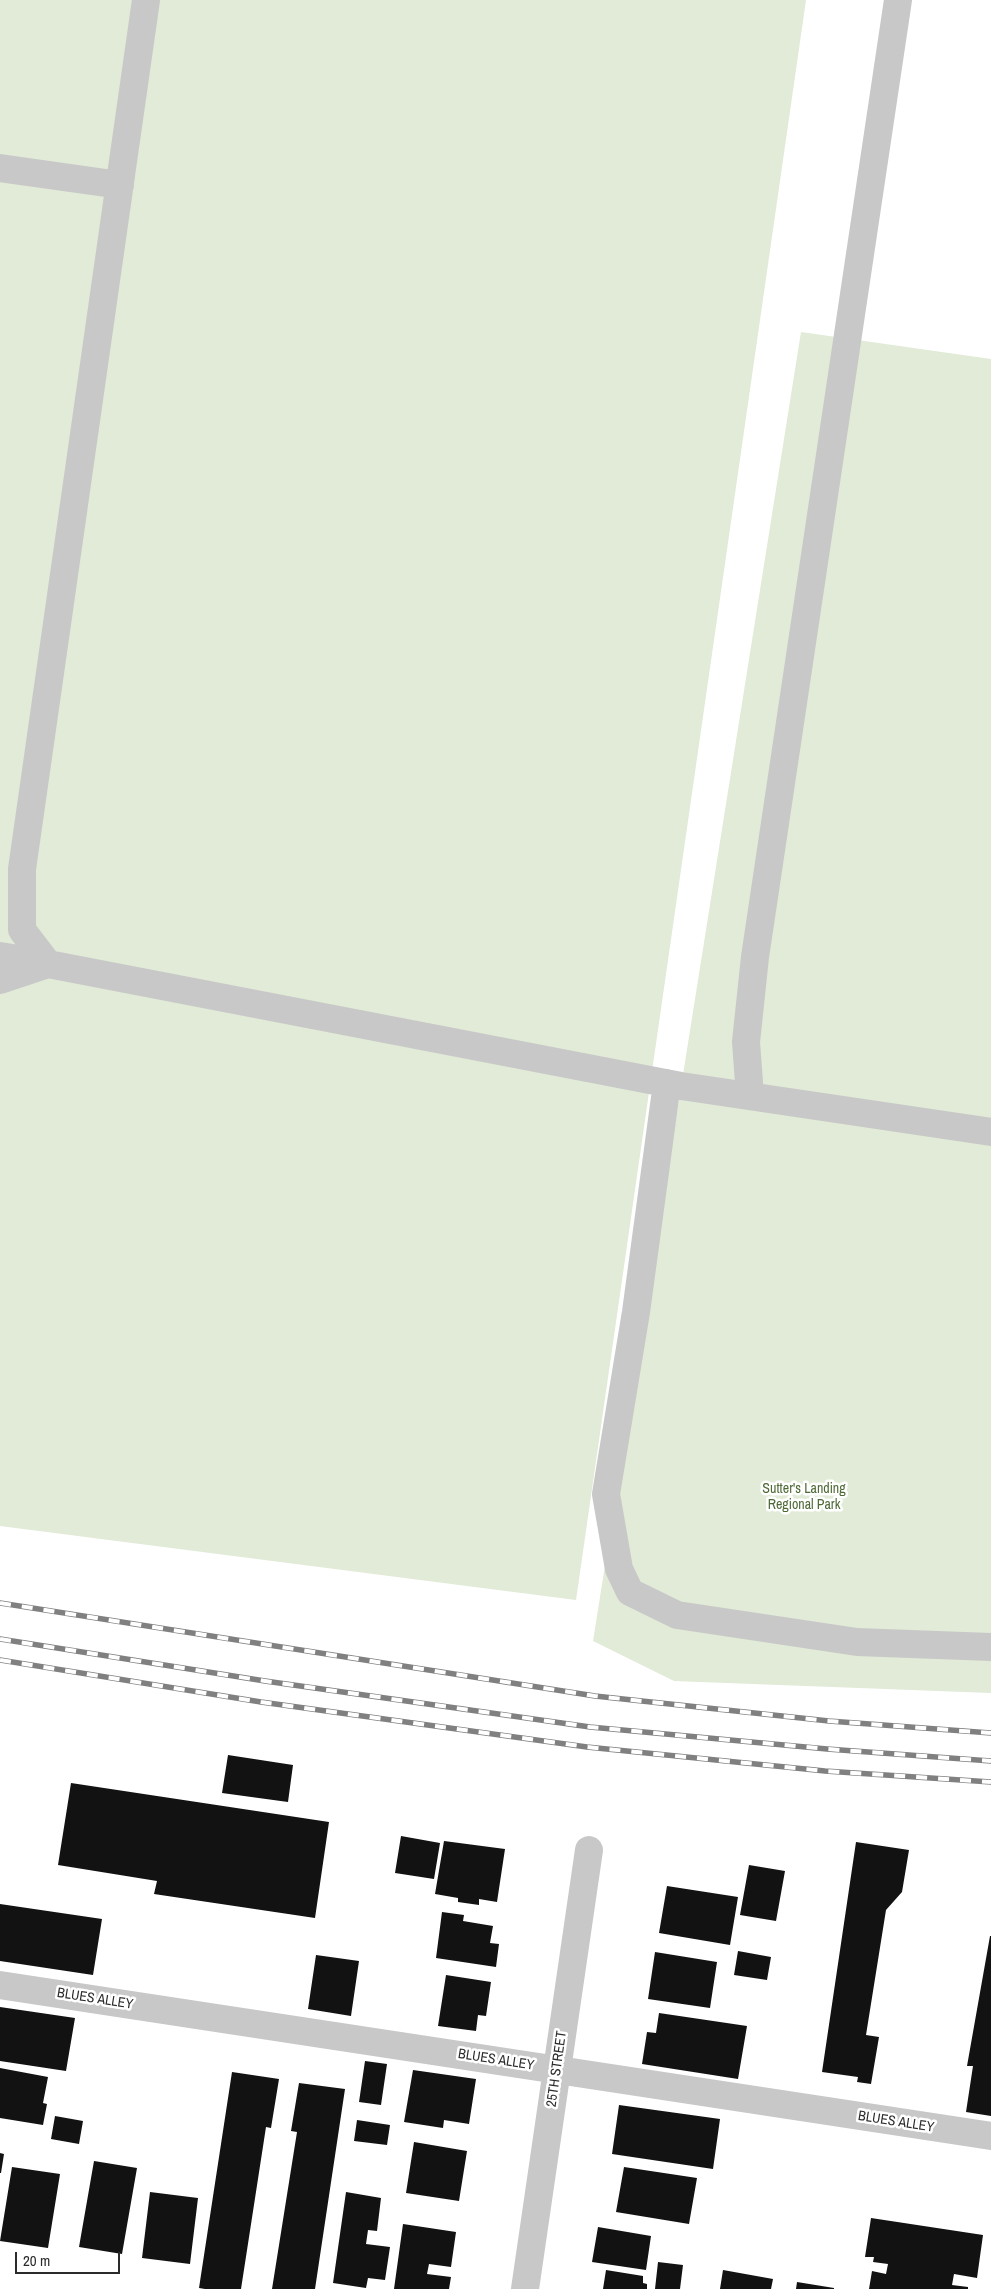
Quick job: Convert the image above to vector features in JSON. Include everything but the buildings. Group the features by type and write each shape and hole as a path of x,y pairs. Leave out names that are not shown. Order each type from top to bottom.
{"street":[{"path":"48,964 22,930 22,869 146,0"},
{"path":"750,1096 746,1042 755,957 898,0"},
{"path":"0,168 120,186"},
{"path":"0,956 667,1083 991,1132"},
{"path":"0,980 48,964"},
{"path":"667,1083 636,1312 606,1494 619,1568 630,1592 677,1615 857,1642 991,1648"},
{"name":"25TH STREET","path":"524,2289 589,1850"},
{"name":"BLUES ALLEY","path":"0,1985 199,2007 557,2070 991,2136"}],"green space":[{"path":"0,0 806,0 576,1600 0,1526"},
{"name":"Sutter's Landing Regional Park","path":"801,332 991,359 991,1693 674,1681 593,1641"}],"railway":[{"path":"0,1603 595,1696 829,1721 991,1733"},
{"path":"0,1639 265,1681 590,1727 827,1749 991,1761"},
{"path":"0,1660 261,1702 587,1747 825,1771 991,1782"}]}
